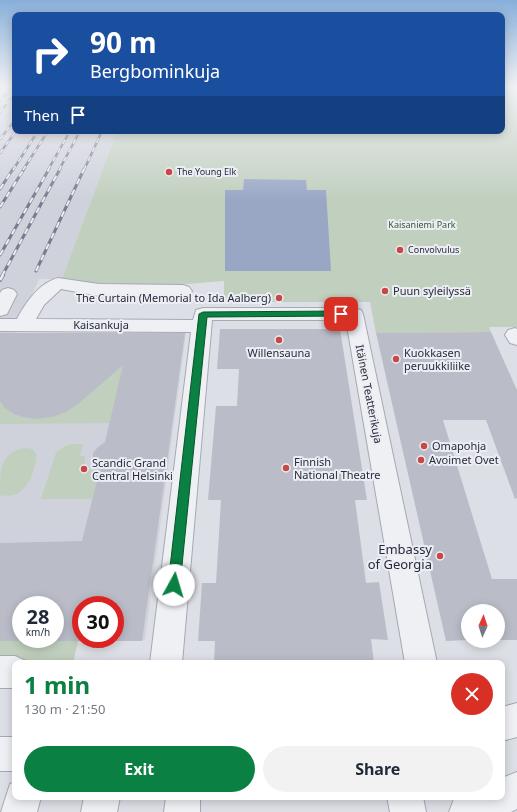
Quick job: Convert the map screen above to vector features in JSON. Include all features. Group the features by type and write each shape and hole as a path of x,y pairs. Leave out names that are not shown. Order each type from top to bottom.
{"street":[{"path":"24,325 41,295 58,283 99,290 182,294"},
{"path":"156,306 182,294"},
{"path":"166,660 195,322 182,294"},
{"name":"Kaisankuja","path":"0,325 195,322 354,314"},
{"name":"Itäinen Teatterikuja","path":"354,314 420,660"},
{"path":"0,672 12,672"},
{"path":"505,723 517,720"},
{"path":"0,754 12,754"},
{"path":"505,796 517,790"},
{"path":"19,812 22,800"},
{"path":"99,812 101,800"},
{"path":"406,800 408,812"},
{"path":"467,812 497,800"}],"shaded area":[{"name":"Scandic Grand Central Helsinki","path":"0,125 12,125 12,134 116,134 62,279 39,279 15,333 186,333 145,639 142,641 124,641 124,596 72,596 72,641 64,641 64,596 12,596 12,641 0,641"}],"green space":[{"name":"Kaisaniemi Park","path":"505,125 517,125 517,327 489,327 491,332 376,333 370,302 224,302 224,281 161,286 116,287 62,279 116,134 505,134"},
{"path":"124,362 110,423 0,424 0,399 5,408 22,417 36,419 66,411 78,404"},
{"path":"83,444 80,456 85,456 85,464 89,470 99,472 92,499 41,499 56,453 65,446"},
{"path":"25,448 32,449 36,453 35,465 31,477 21,491 12,495 0,495 1,470 6,458 17,450"},
{"path":"0,641 12,641 12,648 64,648 64,641 72,641 72,648 76,648 74,660 12,660 12,663 0,665"}],"water":[{"path":"244,179 306,180 307,190 326,190 331,271 225,271 225,190 243,190"}],"building":[{"name":"Finnish National Theatre","path":"220,329 340,329 367,500 355,500 366,583 379,582 388,640 371,639 374,660 214,660 215,641 198,641 202,583 216,583 221,500 208,500 216,406 237,406 239,369 217,369"},
{"path":"491,332 517,390 517,498 515,499 486,420 443,420 492,579 517,579 517,640 505,640 505,604 461,604 461,640 446,641 376,333"},
{"name":"Scandic Grand Central Helsinki","path":"0,333 185,333 142,641 124,641 124,596 72,596 72,641 64,641 64,596 12,596 12,641 0,641 0,543 82,541 100,468 93,459 93,453 105,442 123,365 78,404 66,412 52,417 36,419 22,417 5,408 0,401"}],"railway":[{"path":"0,139 11,125"},
{"path":"0,153 14,134"},
{"path":"13,170 36,134"},
{"path":"23,170 46,134"},
{"path":"48,170 68,134"},
{"path":"59,170 78,134"},
{"path":"84,170 101,134"},
{"path":"0,189 13,169"},
{"path":"0,207 24,169"},
{"path":"0,255 49,169"},
{"path":"2,276 60,169"},
{"path":"36,271 84,169"},
{"path":"0,280 3,275"}],"place":[{"name":"The Young Elk","path":"169,172"},
{"name":"Convolvulus","path":"400,250"},
{"name":"Puun syleilyssä","path":"385,291"},
{"name":"The Curtain (Memorial to Ida Aalberg)","path":"279,298"},
{"name":"Willensauna","path":"279,340"},
{"name":"Kuokkasen peruukkiliike","path":"396,359"},
{"name":"Omapohja","path":"424,446"},
{"name":"Avoimet Ovet","path":"421,460"},
{"name":"Finnish National Theatre","path":"286,468"},
{"name":"Scandic Grand Central Helsinki","path":"84,469"},
{"name":"Embassy of Georgia","path":"440,556"}],"route":[{"path":"174,585 203,314 341,314"}]}
